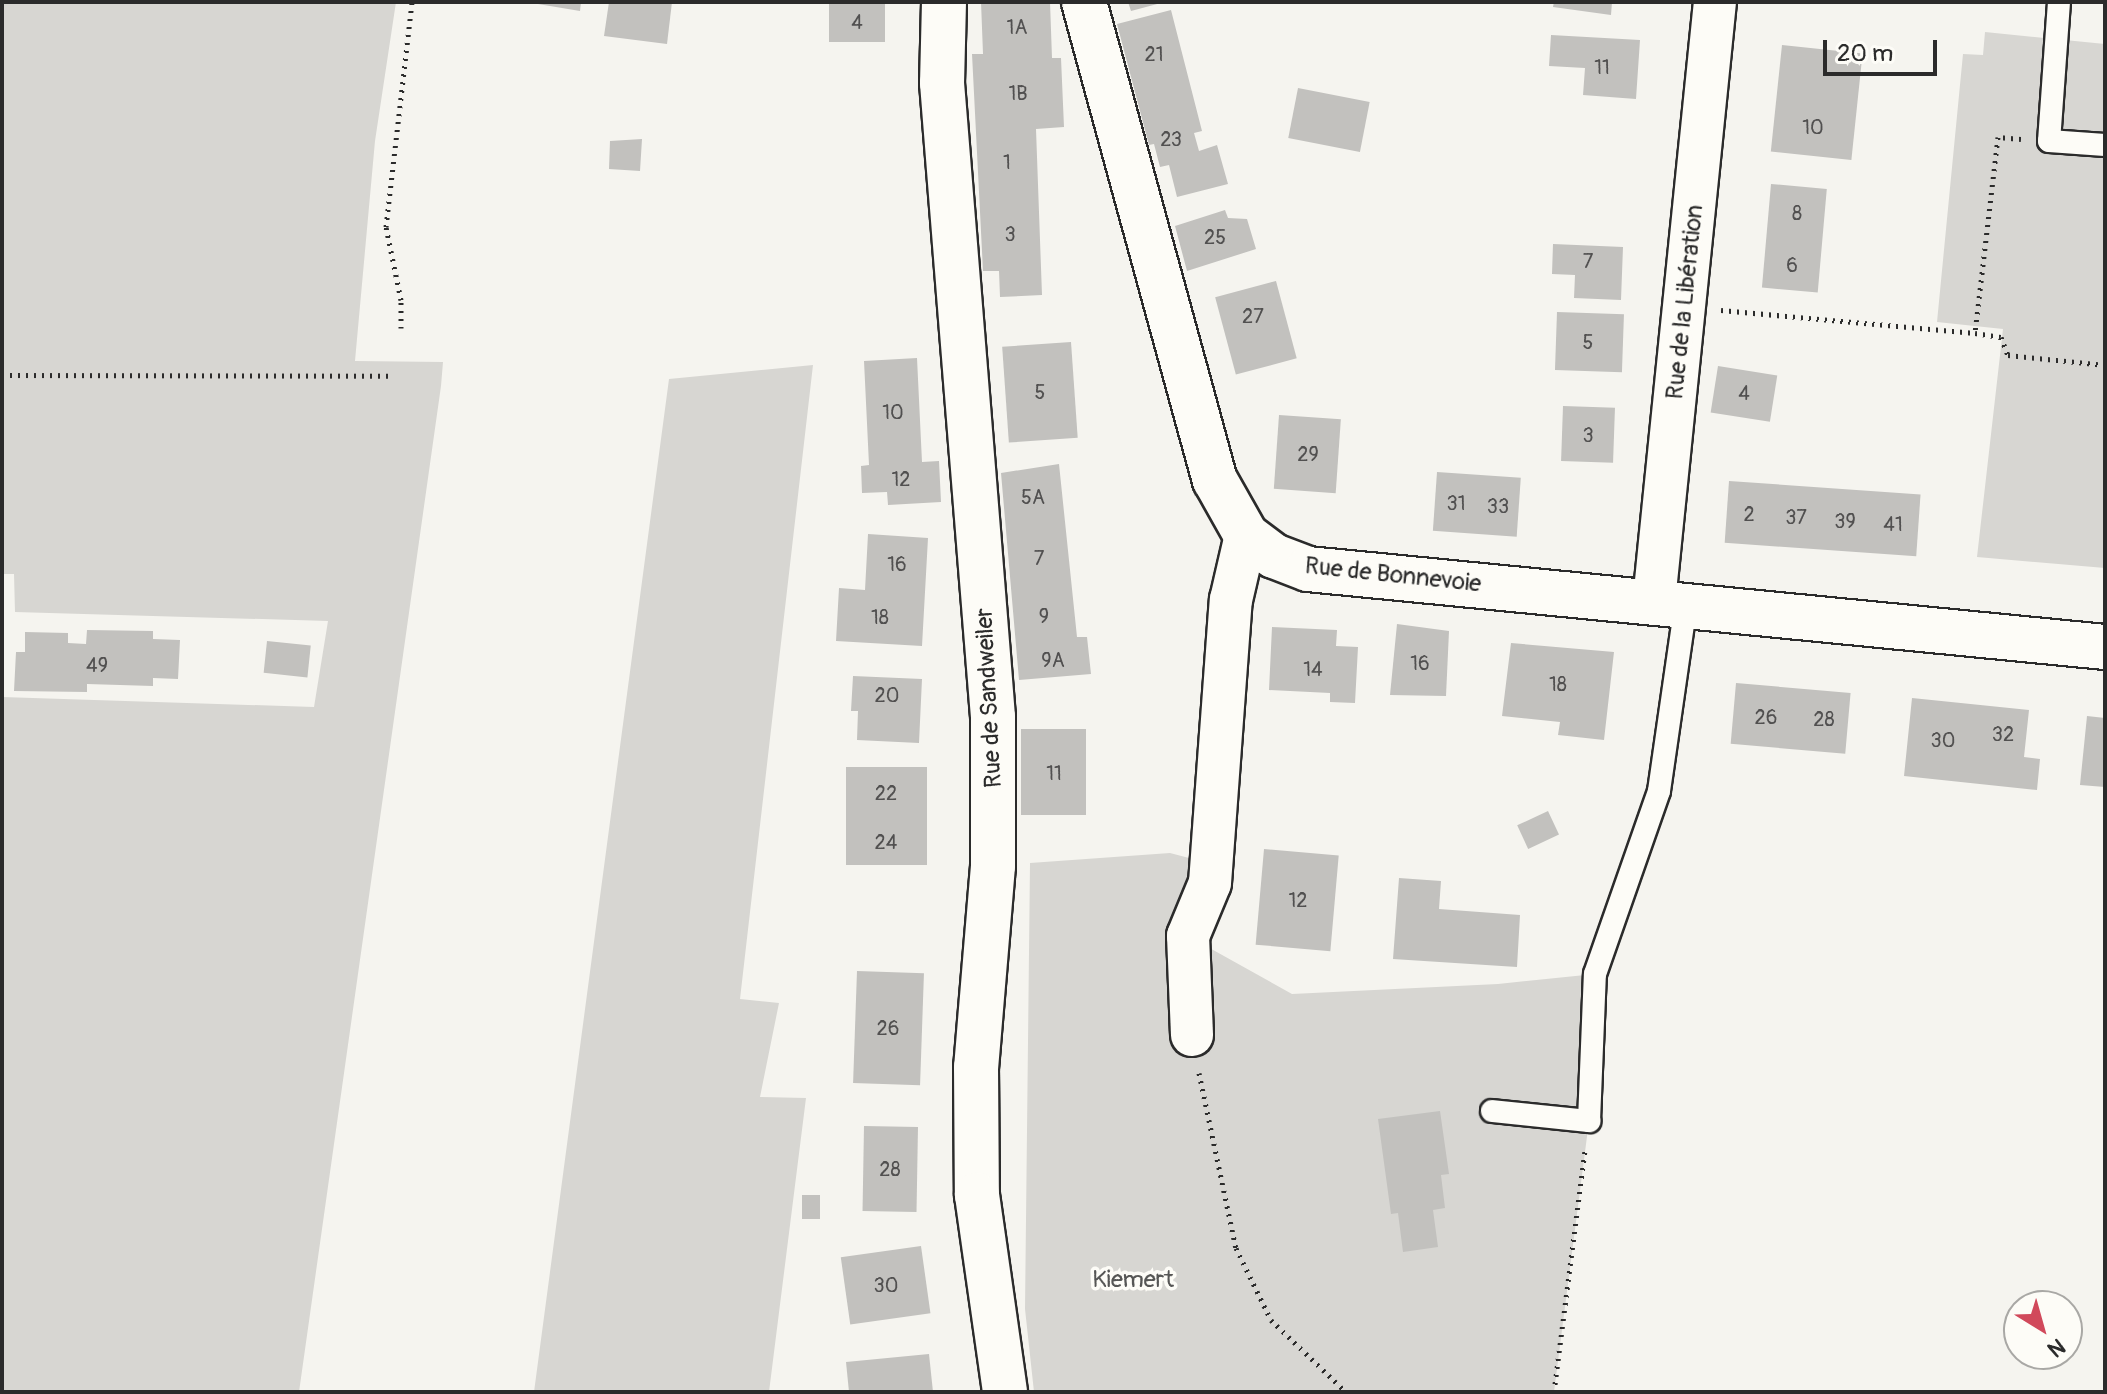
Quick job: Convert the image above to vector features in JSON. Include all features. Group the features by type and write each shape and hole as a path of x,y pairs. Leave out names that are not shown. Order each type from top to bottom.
{"main road":[{"name":"Rue de Sandweiler","path":"944,2 942,83 994,743 993,866 976,1067 977,1195 1005,1392"},
{"name":"Rue de Bonnevoie","path":"1084,2 1215,480 1246,535 1274,556 1308,569 2105,647"}],"street":[{"name":"Rue de la Libération","path":"1670,603 1684,307 1715,2"},
{"path":"1192,1035 1188,936 1210,883 1231,600 1246,535"}],"lane":[{"path":"2059,2 2049,141 2105,145"},
{"path":"1492,1111 1589,1121 1595,974 1659,791 1670,603"}],"path":[{"path":"401,328 401,300 386,227 412,2"},
{"path":"1975,333 1998,137 2049,141"},
{"path":"1684,307 1975,333 2001,337 2008,355 2105,365"},
{"path":"2,375 390,376"},
{"path":"1192,1035 1236,1248 1271,1320 1346,1392"},
{"path":"1554,1392 1589,1121"}],"green space":[{"path":"2,2 396,2 375,141 355,361 443,362 299,1392 2,1392 2,697 314,707 328,621 15,612 14,574 2,574"},
{"path":"1985,32 2105,44 2105,568 1977,557 2003,329 1937,322 1963,54 1983,55"},
{"path":"813,365 740,999 779,1003 760,1097 806,1098 769,1392 534,1392 669,379"},
{"name":"Kiemert","path":"1170,853 1208,863 1188,936 1292,994 1498,984 1595,974 1589,1121 1554,1392 1034,1392 1025,1309 1030,863"}],"building":[{"path":"526,2 581,2 580,11"},
{"path":"609,2 672,2 667,44 604,36"},
{"path":"829,2 885,2 885,42 829,42"},
{"path":"981,2 1050,2 1052,58 1061,58 1064,127 1036,129 1042,295 1000,297 999,271 983,271 972,54 983,54"},
{"path":"1128,2 1161,2 1161,3 1131,11"},
{"path":"1554,2 1612,2 1611,15 1553,7"},
{"path":"1171,10 1202,131 1194,133 1199,151 1217,145 1228,184 1177,197 1169,165 1160,167 1154,144 1149,145 1117,24"},
{"path":"1551,35 1640,40 1636,99 1583,95 1585,68 1549,66"},
{"path":"1782,45 1863,53 1851,160 1771,151"},
{"path":"1298,88 1370,102 1360,152 1288,138"},
{"path":"642,139 640,171 609,169 610,141"},
{"path":"1771,184 1827,189 1818,292 1762,288"},
{"path":"1225,210 1228,218 1247,219 1256,249 1187,271 1175,226"},
{"path":"1553,244 1623,247 1621,300 1574,298 1575,275 1552,274"},
{"path":"1276,281 1297,358 1236,375 1215,297"},
{"path":"1557,312 1624,314 1622,372 1555,370"},
{"path":"1071,342 1078,438 1009,443 1002,347"},
{"path":"917,358 922,462 939,461 941,502 888,505 887,492 862,493 861,466 869,465 864,361"},
{"path":"1718,366 1777,375 1770,422 1711,412"},
{"path":"1563,406 1615,408 1613,463 1561,461"},
{"path":"1279,415 1341,419 1336,493 1274,489"},
{"path":"1059,464 1077,637 1087,637 1091,674 1019,680 1001,473"},
{"path":"1437,472 1521,478 1517,537 1433,531"},
{"path":"1729,481 1921,494 1916,556 1725,543"},
{"path":"868,534 928,538 922,646 836,641 839,588 865,590"},
{"path":"1397,624 1449,631 1446,696 1390,695"},
{"path":"1272,627 1337,630 1336,646 1358,647 1355,703 1330,702 1330,693 1269,690"},
{"path":"87,630 153,631 153,639 180,640 178,679 153,678 153,686 87,684 87,692 14,691 16,652 25,652 25,632 68,633 68,643 86,644"},
{"path":"267,641 311,646 307,677 264,673"},
{"path":"1511,643 1614,652 1604,740 1558,735 1560,722 1502,716"},
{"path":"853,676 922,679 919,743 857,740 858,711 851,711"},
{"path":"1736,683 1851,693 1845,754 1731,744"},
{"path":"1912,698 2029,710 2024,757 2040,759 2037,790 1904,776"},
{"path":"2087,716 2105,718 2105,787 2080,785"},
{"path":"1021,729 1086,729 1086,815 1021,815"},
{"path":"846,767 927,767 927,865 846,865"},
{"path":"1548,811 1559,835 1528,849 1517,825"},
{"path":"1264,849 1339,856 1330,951 1256,945"},
{"path":"1399,878 1441,881 1439,909 1520,915 1517,967 1393,959"},
{"path":"857,971 924,973 920,1085 853,1083"},
{"path":"1440,1111 1449,1174 1441,1175 1445,1208 1433,1210 1438,1247 1403,1252 1398,1213 1391,1214 1378,1119"},
{"path":"864,1126 918,1127 917,1212 863,1211"},
{"path":"802,1195 820,1195 820,1219 802,1219"},
{"path":"921,1246 930,1313 850,1325 841,1257"},
{"path":"929,1354 933,1392 849,1392 846,1362"}]}
